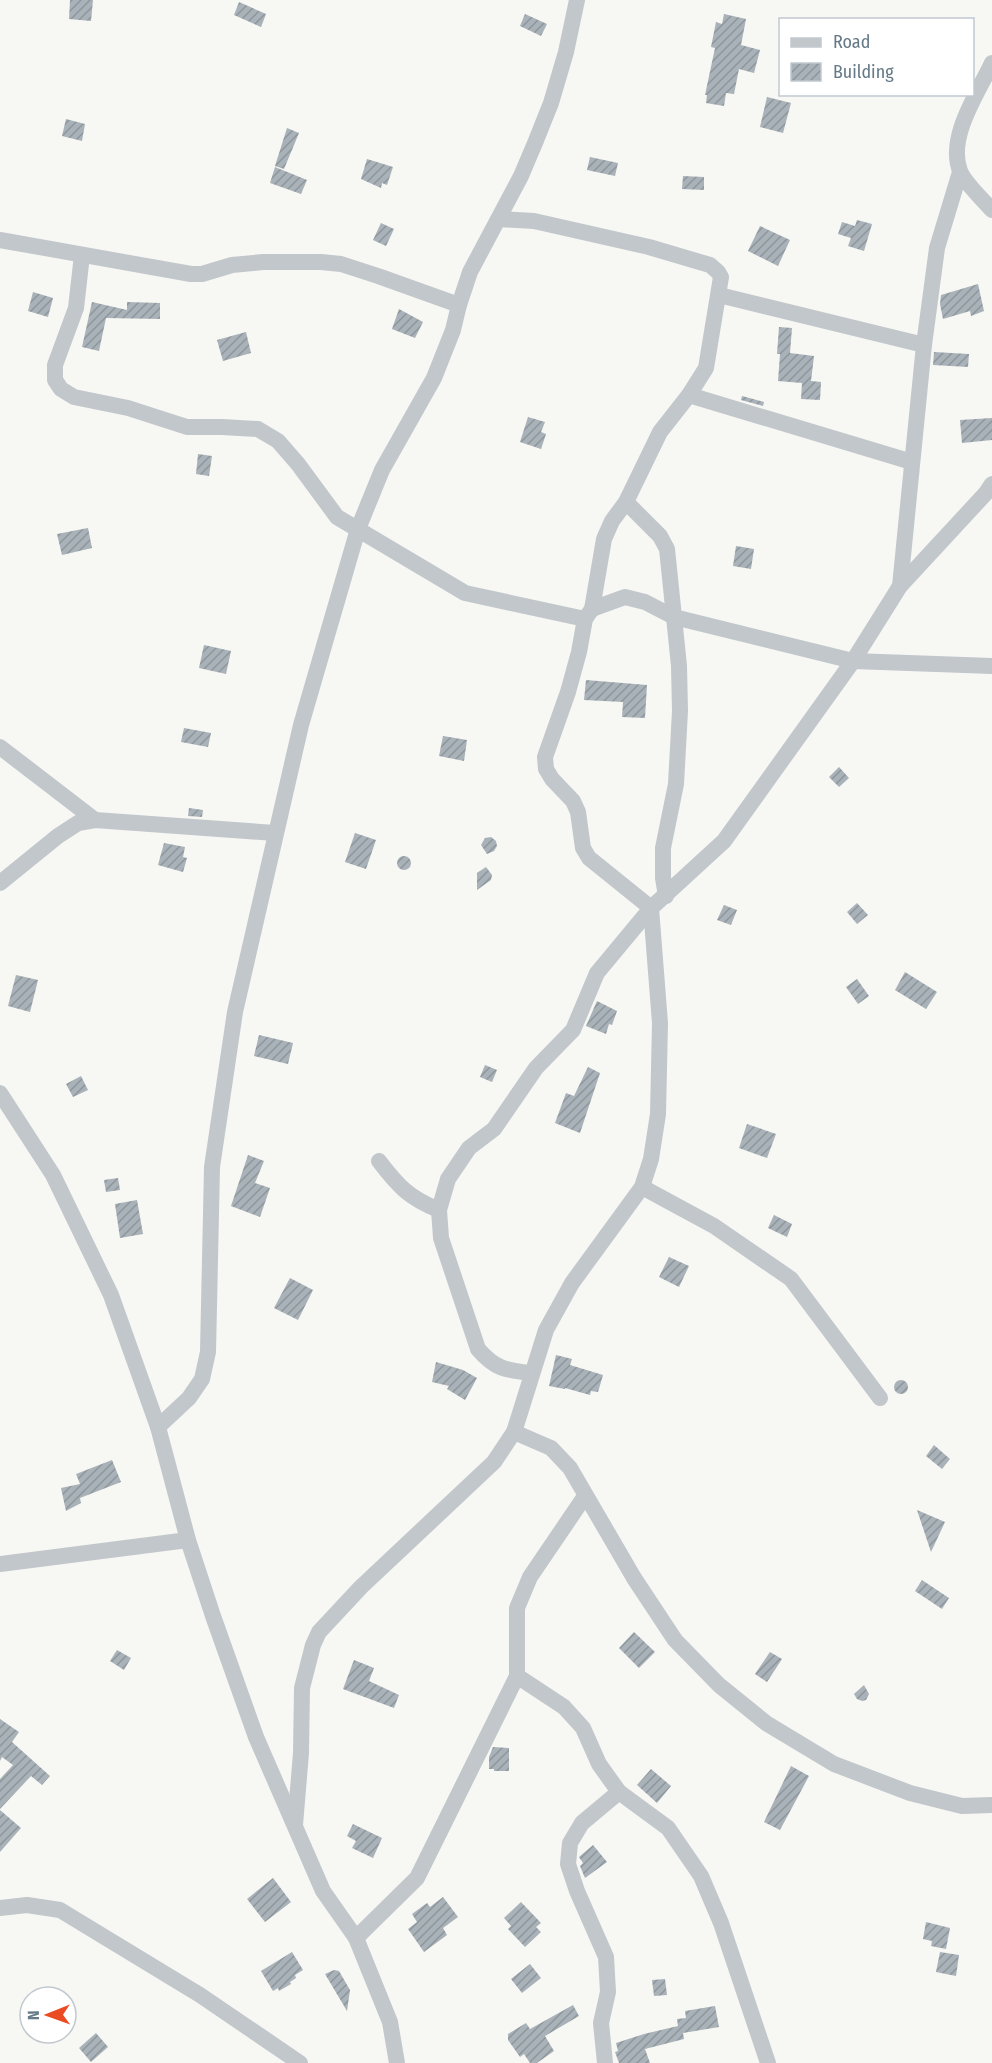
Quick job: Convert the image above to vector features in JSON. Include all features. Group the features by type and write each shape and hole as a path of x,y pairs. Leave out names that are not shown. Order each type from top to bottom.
{"street":[{"path":"158,1427 189,1398 202,1379 208,1352 212,1167 235,1012 301,725 358,529 382,470 434,378 453,330 470,272 521,176 551,103 566,52 576,0"},
{"path":"900,586 924,345 937,248 960,172 957,150 959,132 992,63"},
{"path":"960,172 992,210"},
{"path":"295,1825 302,1688 312,1645 319,1632 362,1587 494,1462 514,1432 546,1330 572,1283 642,1187 651,1159 658,1114 660,1023 651,908 590,858 583,848 578,812 573,801 552,779 546,769 545,757 568,692 579,652 604,539 612,521 626,502 660,432 689,395 706,368 721,278 710,265 649,247 565,227 523,220 499,219"},
{"path":"0,240 191,274 202,274 232,265 263,262 298,261 341,264 459,304"},
{"path":"82,255 76,308 55,365 55,380 62,389 74,397 128,408 188,427 258,429 278,441 337,517 465,593 588,614 625,597 645,602 674,617 853,661 992,666"},
{"path":"719,296 924,345"},
{"path":"689,395 912,462"},
{"path":"531,1373 505,1370 489,1362 477,1349 441,1238 439,1210 448,1179 469,1148 494,1129 536,1068 567,1039 597,973 651,908 724,841 853,661 900,586 990,491"},
{"path":"626,502 660,536 667,549 679,666 680,711 676,784 663,848 663,878 666,896"},
{"path":"0,747 95,820"},
{"path":"0,883 58,836 78,823 95,820 275,833"},
{"path":"0,1093 53,1175 111,1295 158,1427 188,1540 256,1737 323,1891 356,1938 390,2022 397,2063"},
{"path":"379,1161 398,1187 419,1202 439,1210"},
{"path":"642,1187 714,1226 791,1279 880,1398"},
{"path":"514,1432 551,1448 570,1468 634,1578 675,1640 719,1685 766,1723 834,1764 910,1793 962,1806 992,1804"},
{"path":"356,1938 417,1878 517,1676 517,1608 530,1578 585,1496"},
{"path":"0,1564 188,1540"},
{"path":"517,1676 564,1707 583,1728 599,1764 619,1792 668,1828 701,1876 722,1923 768,2063"},
{"path":"605,2063 601,2023 608,1992 606,1957 577,1891 568,1864 570,1843 582,1823 619,1792"},
{"path":"0,1908 27,1905 60,1910 200,1995 300,2063"}],"building":[{"path":"70,0 93,0 91,21 69,19"},
{"path":"239,2 266,14 261,27 234,15"},
{"path":"525,14 547,24 541,36 520,26"},
{"path":"724,14 746,19 741,45 760,50 754,73 739,69 734,94 726,93 724,106 706,103 707,95 705,95 715,48 711,47 716,22 722,24"},
{"path":"767,97 791,103 783,133 760,127"},
{"path":"66,119 85,124 82,141 62,136"},
{"path":"287,128 299,133 284,169 275,166"},
{"path":"590,157 618,163 615,176 587,170"},
{"path":"367,159 393,167 387,185 382,183 381,188 361,179"},
{"path":"275,167 307,180 301,194 270,183"},
{"path":"683,176 704,177 704,190 682,189"},
{"path":"857,220 872,224 864,251 848,246 851,238 838,234 842,222 855,226"},
{"path":"381,223 394,229 386,246 373,240"},
{"path":"760,226 790,240 778,266 748,251"},
{"path":"978,284 984,311 971,316 970,311 943,319 941,295"},
{"path":"33,292 53,298 48,317 28,311"},
{"path":"92,302 127,310 127,302 160,303 160,319 106,318 99,351 82,347"},
{"path":"399,309 423,322 415,338 392,329"},
{"path":"779,327 792,328 790,353 814,356 811,381 821,382 820,400 801,399 802,383 778,381"},
{"path":"246,332 251,353 223,361 217,340"},
{"path":"934,352 969,354 968,367 933,365"},
{"path":"742,396 764,402 763,406 741,400"},
{"path":"528,417 545,422 541,432 546,434 541,449 520,442"},
{"path":"992,418 992,440 962,443 960,420"},
{"path":"198,454 212,456 209,476 196,474"},
{"path":"88,528 92,548 62,555 57,534"},
{"path":"736,546 754,549 751,569 733,566"},
{"path":"204,645 231,651 226,674 199,668"},
{"path":"586,680 647,685 645,718 622,717 623,702 584,700"},
{"path":"184,728 211,733 208,747 181,742"},
{"path":"443,736 467,740 464,761 439,756"},
{"path":"839,767 849,778 839,787 829,777"},
{"path":"189,808 203,810 202,817 188,816"},
{"path":"355,833 376,840 366,869 345,862"},
{"path":"491,837 496,841 497,846 494,851 487,854 481,845 485,838"},
{"path":"164,843 185,847 183,857 187,858 183,872 158,865"},
{"path":"401,856 407,856 411,863 407,870 401,870 397,866 397,860"},
{"path":"486,867 492,875 491,880 477,890 477,873"},
{"path":"857,903 868,915 857,924 847,912"},
{"path":"724,905 737,910 731,925 717,920"},
{"path":"905,972 937,992 926,1009 895,990"},
{"path":"16,975 38,980 30,1012 8,1006"},
{"path":"857,979 869,996 858,1004 846,987"},
{"path":"597,1001 617,1011 606,1034 586,1026"},
{"path":"259,1035 293,1043 288,1064 254,1056"},
{"path":"485,1065 497,1070 492,1082 480,1077"},
{"path":"588,1067 600,1073 580,1133 555,1123 566,1093 574,1096"},
{"path":"81,1076 88,1090 73,1097 66,1084"},
{"path":"747,1124 776,1134 767,1158 739,1148"},
{"path":"248,1155 264,1161 255,1183 270,1188 260,1217 231,1206"},
{"path":"118,1178 120,1190 106,1192 104,1180"},
{"path":"137,1200 143,1234 120,1238 115,1204"},
{"path":"774,1215 792,1224 787,1237 768,1228"},
{"path":"669,1257 689,1266 679,1287 659,1277"},
{"path":"290,1278 313,1290 298,1320 274,1308"},
{"path":"556,1355 572,1359 570,1365 603,1375 598,1392 591,1391 590,1395 549,1386"},
{"path":"436,1362 463,1370 477,1378 465,1400 447,1389 449,1386 432,1382"},
{"path":"901,1380 906,1382 908,1387 906,1392 901,1394 896,1392 894,1387 896,1382"},
{"path":"934,1445 950,1459 942,1469 926,1456"},
{"path":"112,1460 121,1482 80,1498 81,1503 66,1511 61,1488 80,1484 76,1474"},
{"path":"917,1510 945,1522 931,1552"},
{"path":"922,1580 949,1598 942,1609 915,1591"},
{"path":"634,1632 655,1652 639,1668 619,1648"},
{"path":"117,1650 131,1658 124,1670 110,1661"},
{"path":"770,1652 782,1659 767,1682 755,1674"},
{"path":"354,1660 374,1668 369,1681 399,1695 394,1708 343,1689"},
{"path":"864,1685 869,1694 866,1700 862,1701 854,1694"},
{"path":"0,1719 19,1732 12,1742 50,1776 42,1785 31,1776 0,1809 0,1779 13,1765 2,1757 0,1761"},
{"path":"493,1747 509,1748 509,1771 489,1769 489,1757"},
{"path":"791,1766 809,1776 780,1830 764,1822"},
{"path":"651,1769 671,1786 657,1803 637,1785"},
{"path":"0,1810 21,1828 0,1852"},
{"path":"353,1824 382,1838 373,1858 352,1848 356,1841 347,1836"},
{"path":"593,1845 607,1862 585,1878 580,1866 583,1863 579,1857"},
{"path":"273,1878 291,1902 265,1922 247,1899"},
{"path":"443,1897 458,1917 443,1928 447,1935 424,1952 408,1929 417,1922 412,1914 427,1903 430,1907"},
{"path":"521,1902 541,1923 536,1927 541,1932 525,1947 508,1929 511,1926 504,1918"},
{"path":"926,1922 950,1928 946,1949 931,1946 932,1941 923,1939"},
{"path":"292,1952 303,1970 295,1975 296,1978 290,1982 291,1984 279,1991 278,1988 273,1991 261,1971"},
{"path":"940,1952 959,1955 956,1976 936,1972"},
{"path":"530,1964 541,1978 522,1993 511,1979"},
{"path":"334,1970 339,1971 350,1990 347,2011 325,1974"},
{"path":"665,1979 667,1995 654,1996 652,1980"},
{"path":"573,2005 579,2016 545,2036 554,2051 537,2063 530,2063 524,2054 520,2057 508,2040 508,2034 526,2023 530,2029"},
{"path":"715,2006 719,2027 683,2033 684,2039 645,2049 650,2063 619,2063 615,2052 618,2051 616,2043 678,2026 677,2019 686,2018 685,2011"},
{"path":"96,2033 108,2047 91,2062 79,2048"}]}
